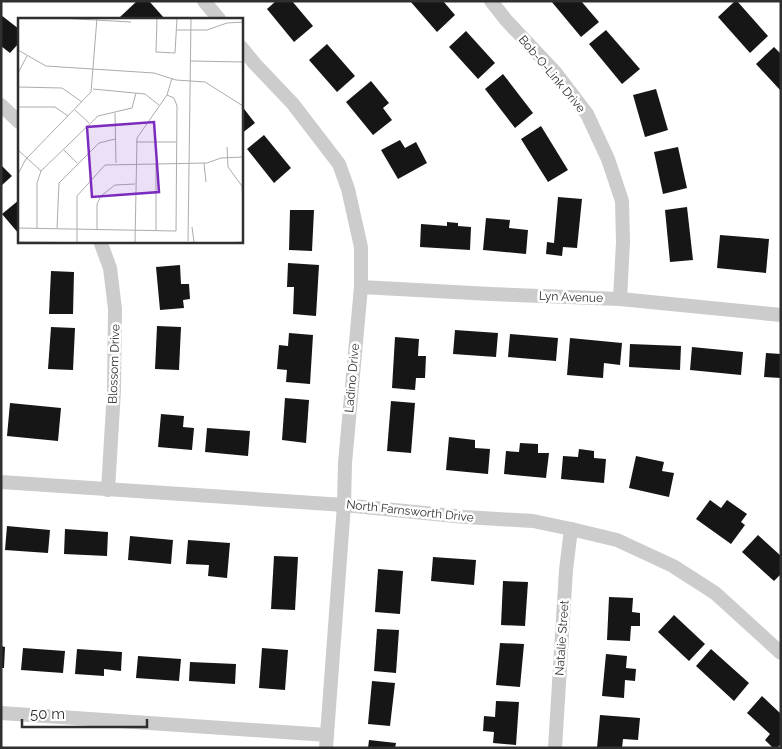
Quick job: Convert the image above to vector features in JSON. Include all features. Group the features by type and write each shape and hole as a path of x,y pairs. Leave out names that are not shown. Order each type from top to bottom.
{"street":[{"path":"204,1 218,18"},
{"name":"Bob-O-Link Drive","path":"491,1 506,20 555,72 586,114 608,159 622,201 623,242 620,298"},
{"name":"Ladino Drive","path":"242,47 255,64 293,104 339,164 348,190 361,247 361,287 345,463 344,505 326,742"},
{"path":"1,105 18,121"},
{"name":"Blossom Drive","path":"100,242 110,268 115,309 114,390 108,490"},
{"name":"Lyn Avenue","path":"361,287 620,298 781,315"},
{"name":"North Farnsworth Drive","path":"1,482 344,505 465,517 533,521 571,529 617,540 673,566 715,593 781,653"},
{"name":"Natalie Street","path":"555,748 566,570 571,529"},
{"path":"1,713 326,742"}],"building":[{"path":"137,1 149,1 164,18 121,18"},
{"path":"276,1 292,1 313,26 294,42 267,9"},
{"path":"410,1 443,1 455,15 437,32"},
{"path":"551,1 581,1 599,22 581,37"},
{"path":"735,1 768,36 750,53 718,17"},
{"path":"1,15 18,28 18,44 10,53 1,46"},
{"path":"606,30 640,69 622,84 589,44"},
{"path":"466,31 495,63 478,79 449,47"},
{"path":"327,44 355,76 337,92 309,60"},
{"path":"774,47 781,54 781,91 756,64"},
{"path":"503,74 533,113 515,128 485,89"},
{"path":"371,81 389,103 383,108 392,120 373,135 346,102"},
{"path":"656,89 668,130 645,137 633,95"},
{"path":"242,106 255,123 242,133"},
{"path":"541,126 568,170 548,182 521,139"},
{"path":"264,135 291,168 274,183 247,149"},
{"path":"400,140 405,148 416,142 427,163 398,179 381,150"},
{"path":"678,147 687,188 663,194 654,152"},
{"path":"1,165 12,176 1,186"},
{"path":"558,197 582,199 577,248 563,247 562,256 546,254 547,242 554,243"},
{"path":"18,201 18,233 2,214"},
{"path":"687,207 693,260 670,262 665,210"},
{"path":"290,210 314,210 312,251 289,250"},
{"path":"486,218 510,220 509,228 528,230 526,254 483,250"},
{"path":"447,222 458,223 458,226 471,227 470,250 420,247 421,224 447,226"},
{"path":"720,235 769,239 766,273 717,268"},
{"path":"288,263 319,265 316,316 293,314 294,287 287,287"},
{"path":"180,265 181,284 189,284 190,299 183,300 184,308 160,310 156,267"},
{"path":"51,271 74,272 73,314 49,314"},
{"path":"157,326 181,327 179,370 155,369"},
{"path":"51,327 75,328 73,370 48,369"},
{"path":"455,330 498,333 496,357 453,354"},
{"path":"289,333 313,335 310,384 286,382 287,370 277,369 279,345 288,346"},
{"path":"510,334 558,338 556,361 508,357"},
{"path":"395,337 419,339 418,356 426,356 425,378 416,378 415,390 392,388"},
{"path":"570,338 622,343 620,365 604,363 603,378 567,375"},
{"path":"630,344 681,346 680,370 629,367"},
{"path":"692,347 743,352 741,375 690,370"},
{"path":"766,353 781,354 781,378 764,377"},
{"path":"285,398 309,400 306,443 282,440"},
{"path":"391,401 415,403 411,453 387,451"},
{"path":"10,403 61,408 58,441 7,436"},
{"path":"161,414 184,416 183,427 194,428 192,450 158,447"},
{"path":"207,428 250,431 248,456 205,452"},
{"path":"449,437 475,440 475,448 490,449 488,474 446,470"},
{"path":"520,443 538,444 538,453 549,453 546,478 504,474 506,451 519,452"},
{"path":"579,449 594,451 594,458 606,459 604,483 561,479 563,456 578,457"},
{"path":"636,456 664,462 662,471 674,473 669,497 629,488"},
{"path":"710,500 721,508 727,500 747,514 741,522 745,525 731,544 696,519"},
{"path":"7,526 50,530 48,553 5,550"},
{"path":"65,529 108,532 107,556 64,554"},
{"path":"758,535 781,556 781,574 774,581 742,552"},
{"path":"130,536 173,540 171,564 128,560"},
{"path":"188,540 230,543 227,578 208,576 209,565 186,564"},
{"path":"274,556 298,557 295,610 271,609"},
{"path":"433,557 476,560 474,585 431,581"},
{"path":"378,569 403,571 400,614 375,612"},
{"path":"503,581 528,582 525,626 501,625"},
{"path":"609,597 633,598 632,612 640,613 640,626 631,626 630,641 607,640"},
{"path":"674,615 705,644 689,661 658,632"},
{"path":"377,629 399,630 396,673 374,671"},
{"path":"500,643 524,644 520,687 496,685"},
{"path":"1,646 5,647 4,668 1,668"},
{"path":"23,648 65,651 63,673 21,670"},
{"path":"262,648 288,650 285,690 259,688"},
{"path":"77,649 122,652 121,671 104,669 104,676 75,674"},
{"path":"711,649 749,683 734,701 696,666"},
{"path":"606,654 627,656 626,668 636,669 635,681 625,680 624,698 602,696"},
{"path":"138,656 181,659 179,681 136,678"},
{"path":"190,662 236,664 235,684 189,681"},
{"path":"372,681 395,683 390,726 368,724"},
{"path":"762,696 781,714 781,744 777,748 773,748 765,740 770,734 747,713"},
{"path":"496,701 519,702 516,745 493,743 494,732 483,731 484,716 495,717"},
{"path":"600,715 640,718 638,740 623,739 622,748 597,748"},
{"path":"369,740 396,743 395,748 368,748"}]}
